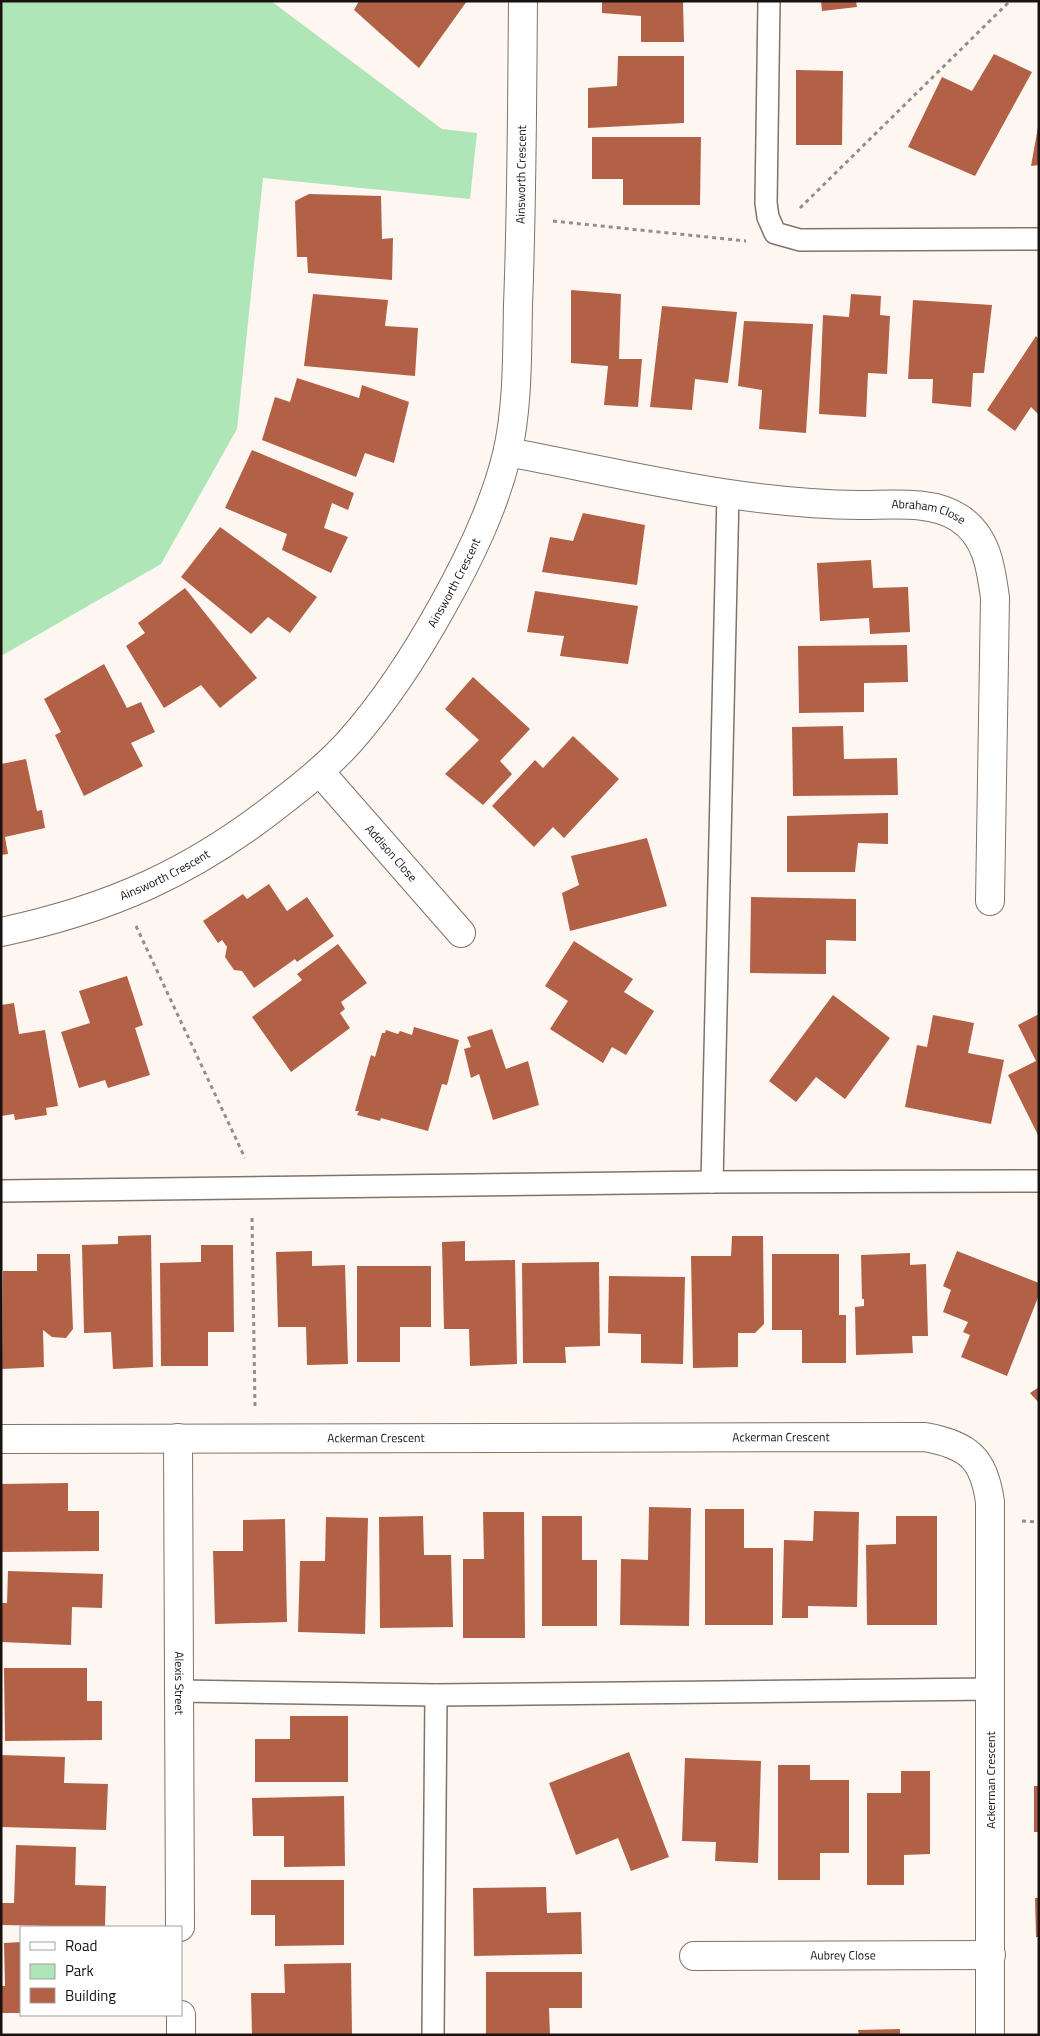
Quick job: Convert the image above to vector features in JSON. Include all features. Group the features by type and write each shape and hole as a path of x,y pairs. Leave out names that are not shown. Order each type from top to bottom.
{"street":[{"name":"Ainsworth Crescent","path":"1,932 31,926 124,897 164,879 202,858 270,811 320,772 376,710 424,638 454,585 494,496 508,452 514,392 521,238 523,1"},
{"name":"Abraham Close","path":"508,452 766,500 819,505 937,508 960,518 979,537 990,562 995,598 990,901"},
{"name":"Addison Close","path":"320,772 461,933"},
{"name":"Ackerman Crescent","path":"1,1438 925,1437 949,1442 966,1451 978,1463 988,1482 991,1520 990,2035"},
{"name":"Alexis Street","path":"178,1438 180,1926"},
{"name":"Aubrey Close","path":"694,1956 991,1955"},
{"path":"181,2016 181,2035"}],"lane":[{"path":"769,1 766,204 768,217 775,234 800,240 1039,239"},
{"path":"712,1182 728,494"},
{"path":"1,1190 712,1182 1039,1181"},
{"path":"179,1691 436,1695 991,1689"},
{"path":"433,2035 436,1695"}],"path":[{"path":"124,897 247,1162"},
{"path":"252,1212 256,1437"}],"green space":[{"path":"1,1 271,1 442,129 477,133 470,199 263,178 237,429 161,564 1,656"}],"building":[{"path":"359,1 467,1 419,68 354,10"},
{"path":"602,1 683,1 684,42 641,42 641,16 602,13"},
{"path":"821,1 856,1 857,7 822,11"},
{"path":"994,54 1032,72 975,176 908,147 942,77 972,91"},
{"path":"618,56 684,56 684,123 588,128 588,88 617,86"},
{"path":"796,70 843,71 842,145 796,145"},
{"path":"1038,127 1039,165 1031,166"},
{"path":"592,137 701,137 700,205 623,205 623,179 592,179"},
{"path":"309,194 381,196 382,239 393,238 392,280 308,273 307,257 297,257 295,201"},
{"path":"571,290 621,294 619,359 642,359 638,407 604,405 608,366 571,363"},
{"path":"313,294 388,300 385,326 418,328 415,376 304,366"},
{"path":"851,294 881,296 880,315 890,316 887,374 868,373 866,417 819,414 823,315 849,317"},
{"path":"913,300 992,305 984,373 973,373 971,407 932,403 933,379 908,379"},
{"path":"662,306 737,312 728,383 695,379 692,410 650,407"},
{"path":"744,321 813,324 806,433 759,429 762,390 738,386"},
{"path":"1036,336 1039,339 1039,415 1031,407 1015,431 987,410"},
{"path":"297,378 359,398 362,385 409,402 394,463 365,453 356,477 262,440 275,397 290,402"},
{"path":"252,450 354,493 348,510 332,503 324,528 348,537 331,573 282,550 287,534 225,508"},
{"path":"583,513 645,525 637,585 542,572 550,537 573,541"},
{"path":"220,527 317,597 290,633 268,617 251,634 181,577"},
{"path":"871,560 873,588 908,587 910,632 870,634 869,618 820,621 817,563"},
{"path":"185,588 257,678 220,708 201,685 164,708 126,646 145,633 138,623"},
{"path":"535,591 638,606 628,664 560,656 564,636 527,632"},
{"path":"907,645 908,682 864,683 864,712 799,713 798,646"},
{"path":"104,664 127,708 141,702 155,732 131,743 143,766 84,796 55,735 61,732 44,699"},
{"path":"473,677 530,729 500,761 512,774 483,805 445,774 479,740 445,709"},
{"path":"843,726 844,759 897,758 898,795 793,796 792,727"},
{"path":"573,736 619,779 564,838 553,827 534,847 492,806 535,760 543,768"},
{"path":"26,759 37,811 42,810 45,828 5,837 8,854 1,855 1,764"},
{"path":"888,813 888,844 858,843 855,872 787,872 787,816"},
{"path":"647,838 667,906 570,931 562,893 579,885 571,856"},
{"path":"269,884 287,911 307,897 334,936 297,962 295,959 254,988 242,971 234,970 225,957 227,947 222,940 218,943 203,921 243,894 247,899"},
{"path":"751,897 856,899 856,941 826,940 826,974 750,973"},
{"path":"574,941 633,979 624,992 654,1011 626,1055 612,1047 603,1063 550,1029 568,1001 545,986"},
{"path":"338,944 367,983 341,1002 345,1009 340,1013 350,1028 291,1072 252,1017 302,980 297,974"},
{"path":"127,976 143,1025 135,1028 150,1075 108,1088 105,1080 79,1088 61,1032 90,1023 79,991"},
{"path":"833,995 890,1038 845,1099 816,1077 796,1102 769,1081"},
{"path":"14,1003 19,1034 45,1030 58,1106 46,1108 47,1115 15,1120 14,1114 1,1116 1,1005"},
{"path":"1039,1014 1039,1137 1008,1075 1036,1061 1018,1025"},
{"path":"933,1015 974,1023 968,1053 1004,1060 991,1124 905,1107 917,1045 927,1047"},
{"path":"414,1027 459,1040 447,1085 442,1084 428,1131 381,1118 380,1121 357,1115 359,1111 355,1111 371,1055 375,1057 382,1033 385,1033 386,1030 398,1034 400,1031 412,1035"},
{"path":"492,1029 506,1069 528,1061 539,1105 493,1120 479,1074 471,1078 464,1049 471,1047 467,1037"},
{"path":"151,1235 153,1367 113,1369 111,1332 84,1333 82,1245 118,1244 118,1236"},
{"path":"732,1236 763,1236 764,1324 755,1333 738,1333 738,1367 693,1368 691,1256 731,1256"},
{"path":"465,1241 465,1261 515,1260 517,1364 470,1366 469,1329 444,1329 442,1242"},
{"path":"201,1245 233,1245 234,1332 208,1332 208,1366 161,1366 160,1263 201,1262"},
{"path":"312,1251 312,1266 345,1265 348,1364 307,1365 306,1327 278,1327 276,1252"},
{"path":"957,1251 1039,1283 1039,1295 1007,1376 961,1357 970,1335 963,1332 968,1322 943,1312 951,1290 943,1286"},
{"path":"910,1253 910,1265 926,1264 928,1336 912,1336 913,1353 856,1355 855,1307 864,1306 864,1299 862,1299 861,1255"},
{"path":"37,1254 70,1254 73,1329 66,1338 52,1337 43,1330 44,1367 2,1369 3,1271 37,1271"},
{"path":"772,1254 839,1254 839,1315 846,1315 846,1363 802,1363 802,1330 772,1330"},
{"path":"599,1262 600,1346 565,1347 566,1363 523,1363 522,1263"},
{"path":"357,1266 431,1266 431,1327 400,1327 400,1362 357,1362"},
{"path":"609,1276 685,1277 683,1364 641,1363 641,1334 608,1333"},
{"path":"1039,1387 1039,1403 1030,1393"},
{"path":"68,1483 68,1511 99,1511 99,1551 2,1552 1,1484"},
{"path":"649,1507 691,1508 689,1626 620,1625 621,1559 648,1560"},
{"path":"705,1509 744,1509 744,1548 773,1548 773,1625 705,1625"},
{"path":"814,1511 859,1512 857,1607 808,1606 808,1618 782,1618 784,1540 813,1541"},
{"path":"483,1512 524,1512 525,1638 463,1638 463,1559 484,1559"},
{"path":"423,1516 424,1555 451,1555 453,1627 380,1628 379,1517"},
{"path":"542,1516 582,1516 582,1560 597,1560 597,1626 542,1626"},
{"path":"896,1516 937,1516 937,1625 867,1625 866,1545 896,1544"},
{"path":"326,1517 368,1518 365,1634 298,1632 300,1561 325,1561"},
{"path":"285,1519 287,1622 215,1624 213,1551 243,1551 243,1520"},
{"path":"8,1571 103,1574 102,1608 72,1607 71,1645 1,1642 1,1603 7,1603"},
{"path":"4,1668 87,1668 87,1701 102,1701 102,1740 5,1741"},
{"path":"290,1716 348,1716 348,1782 255,1782 255,1739 290,1739"},
{"path":"629,1752 669,1857 631,1871 618,1838 576,1855 549,1783"},
{"path":"1,1755 65,1757 64,1783 108,1784 106,1830 1,1827"},
{"path":"685,1758 761,1761 758,1863 715,1861 716,1842 682,1841"},
{"path":"778,1765 810,1765 810,1780 849,1780 849,1853 820,1853 820,1880 778,1880"},
{"path":"901,1771 930,1771 930,1854 904,1855 904,1885 867,1885 867,1793 901,1793"},
{"path":"1034,1786 1039,1786 1039,1832 1034,1832"},
{"path":"344,1796 345,1866 284,1867 284,1836 253,1836 252,1798"},
{"path":"16,1845 76,1847 75,1885 106,1886 105,1926 1,1925 1,1903 14,1903"},
{"path":"251,1880 344,1880 344,1945 275,1946 275,1915 251,1915"},
{"path":"546,1887 547,1913 581,1912 582,1954 474,1956 473,1888"},
{"path":"1035,1898 1039,1898 1039,1937 1036,1937"},
{"path":"20,1942 20,2013 1,2013 1,1986 5,1986 4,1943"},
{"path":"351,1963 352,2035 252,2035 251,1993 285,1993 284,1964"},
{"path":"486,1972 582,1972 582,2008 549,2008 550,2035 486,2035"},
{"path":"900,2029 900,2035 859,2035 858,2030"}]}
